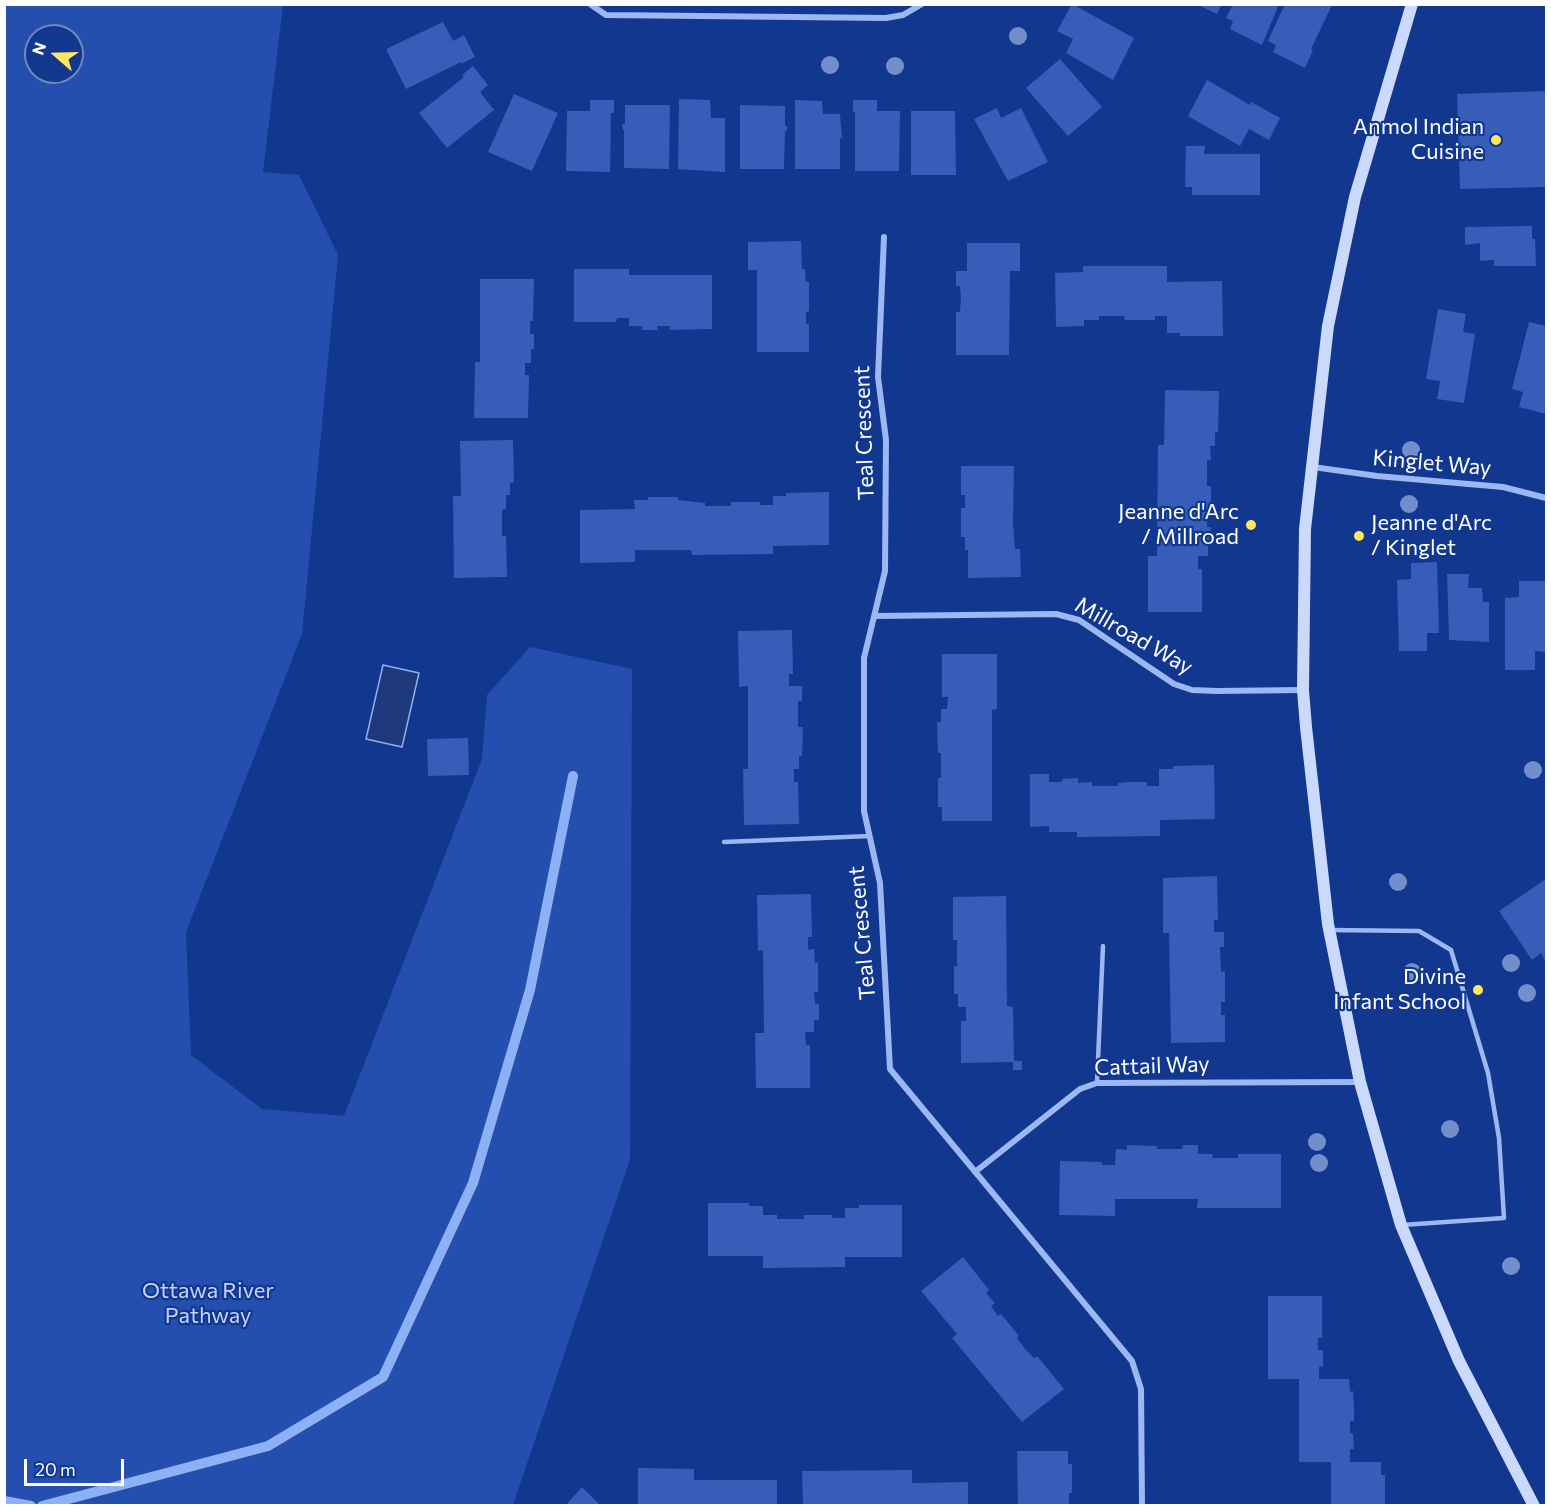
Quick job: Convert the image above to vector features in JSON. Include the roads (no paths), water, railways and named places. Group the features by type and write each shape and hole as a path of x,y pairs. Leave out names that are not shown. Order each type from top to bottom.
{"main road":[{"path":"1412,4 1353,207 1328,326 1305,529 1303,690 1320,868 1329,930 1360,1082 1401,1225 1459,1361 1534,1506"}],"street":[{"path":"590,4 606,15 886,18 903,15 922,4"},
{"name":"Teal Crescent","path":"884,237 878,377 886,441 885,572 864,658 864,811 880,883 890,1069 1132,1361 1141,1389 1142,1506"},
{"name":"Kinglet Way","path":"1312,467 1377,476 1503,488 1546,498"},
{"name":"Millroad Way","path":"875,616 1056,614 1079,620 1174,684 1192,690 1217,692 1303,690"},
{"name":"Cattail Way","path":"975,1172 1080,1089 1097,1083 1314,1080 1360,1082"}],"lane":[{"path":"724,842 870,837"},
{"path":"1329,930 1419,931 1451,950 1488,1073 1499,1138 1504,1218 1401,1225"},
{"path":"1097,1083 1103,946"}],"waterway":[{"path":"42,1506 268,1446 383,1377 473,1183 530,990 573,776"},
{"path":"4,1501 31,1506"}],"place":[{"name":"Anmol Indian Cuisine","path":"1496,140"},
{"name":"Jeanne d'Arc / Millroad","path":"1251,525"},
{"name":"Jeanne d'Arc / Kinglet","path":"1359,536"},
{"name":"Divine Infant School","path":"1478,990"}],"park label":[{"name":"Ottawa River Pathway","path":"208,1304"}]}
